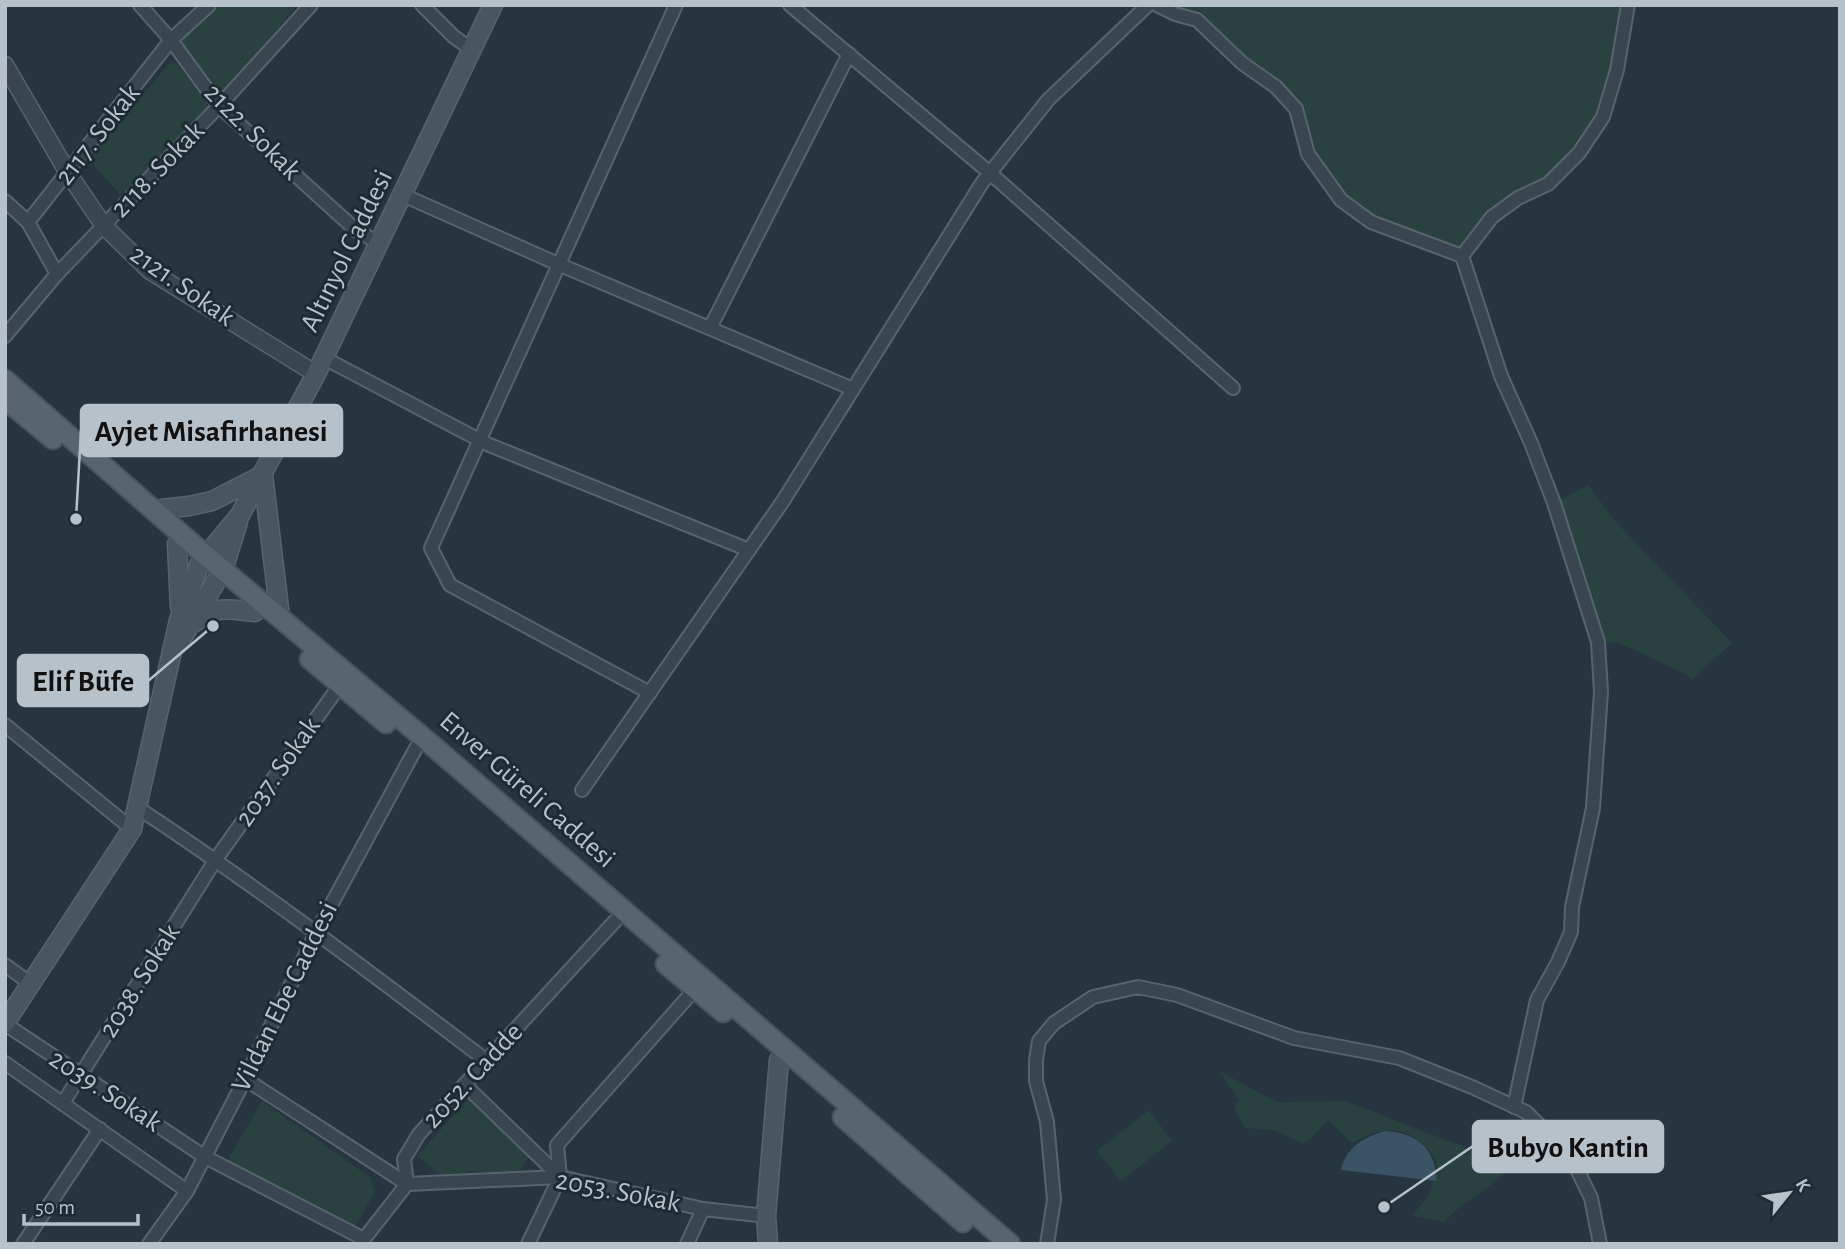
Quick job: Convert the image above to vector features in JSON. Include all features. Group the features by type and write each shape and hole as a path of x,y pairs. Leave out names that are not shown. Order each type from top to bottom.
{"main road":[{"name":"Altınyol Caddesi","path":"240,515 320,366 493,5"},
{"name":"Enver Güreli Caddesi","path":"5,380 153,510 255,612 779,1060 989,1244"},
{"name":"Enver Güreli Caddesi","path":"5,399 177,544 203,559"},
{"path":"153,510 212,501 263,475 280,617"},
{"path":"183,625 220,575 240,515"},
{"path":"5,1023 132,829 170,656 183,625 203,559 240,515"},
{"path":"177,544 183,625"},
{"name":"Enver Güreli Caddesi","path":"220,575 280,617 426,740 1010,1244"},
{"path":"183,625 212,610 255,612"},
{"path":"768,1244 765,1216 779,1060"}],"street":[{"name":"2122. Sokak","path":"140,5 171,40 219,106 357,231 379,243"},
{"name":"2117. Sokak","path":"28,222 171,40 209,5"},
{"name":"2118. Sokak","path":"5,336 57,274 219,106 311,5"},
{"path":"422,5 453,36 472,50"},
{"path":"650,693 450,585 431,548 676,5"},
{"path":"790,5 990,173 1233,388"},
{"path":"582,790 783,501 990,173 1048,100 1148,5"},
{"path":"1157,5 1175,14 1197,20 1241,63 1276,88 1296,109 1308,154 1341,200 1371,222 1462,256"},
{"path":"1462,256 1492,217 1518,198 1548,184 1571,161 1603,117 1617,70 1628,5"},
{"path":"710,328 849,54"},
{"name":"2121. Sokak","path":"5,65 68,173 104,226 150,271 320,366"},
{"path":"403,195 853,389"},
{"path":"5,201 28,222 57,274"},
{"path":"1462,256 1501,376 1554,503 1598,642 1601,692 1593,808 1572,907 1571,932 1537,1000 1514,1107"},
{"path":"320,366 480,440 749,550"},
{"name":"2037. Sokak","path":"216,859 340,685"},
{"path":"5,725 132,829"},
{"name":"Vildan Ebe Caddesi","path":"149,1244 187,1191 317,931 416,748"},
{"path":"138,808 216,859 317,931 487,1061"},
{"name":"2038. Sokak","path":"63,1103 216,859"},
{"name":"2052. Cadde","path":"407,1184 404,1159 419,1134 615,921"},
{"path":"5,965 31,984"},
{"path":"1047,1244 1054,1200 1047,1122 1036,1081 1035,1060 1039,1041 1054,1023 1093,998 1138,987 1177,995 1294,1038 1399,1058 1527,1112 1571,1157 1591,1198 1600,1244"},
{"path":"528,1244 559,1177 557,1145 695,989"},
{"name":"2039. Sokak","path":"5,1023 205,1157 362,1241"},
{"path":"5,1063 187,1191"},
{"path":"245,1079 407,1184 362,1241"},
{"path":"466,1086 559,1177"},
{"path":"23,1244 100,1129"},
{"name":"2053. Sokak","path":"407,1184 559,1177 703,1209 765,1216"},
{"path":"687,1244 703,1209"}],"green space":[{"path":"219,5 297,5 226,92 217,93 181,46 184,38"},
{"path":"1168,5 1628,5 1603,117 1548,184 1518,198 1462,256 1371,222 1341,200 1308,154 1296,109 1276,87"},
{"path":"176,63 207,101 207,109 123,197 90,162 91,154 169,64"},
{"path":"1588,485 1615,521 1732,643 1691,680 1686,674 1619,643 1598,642 1554,503"},
{"path":"1219,1071 1277,1102 1345,1101 1511,1165 1496,1181 1460,1207 1445,1222 1412,1216 1430,1193 1433,1182 1437,1182 1435,1160 1417,1139 1390,1130 1371,1134 1353,1144 1328,1120 1309,1141 1303,1143 1273,1130 1245,1128 1234,1108 1239,1100"},
{"path":"470,1097 531,1155 514,1179 486,1172 442,1176 417,1156"},
{"path":"262,1101 370,1177 375,1192 356,1225 350,1227 226,1163"},
{"path":"1149,1110 1172,1141 1121,1181 1097,1151"}],"water":[{"path":"1385,1131 1406,1135 1422,1144 1433,1160 1437,1181 1341,1170 1351,1149"}],"place":[{"name":"Ayjet Misafirhanesi","path":"76,519"},
{"name":"Elif Büfe","path":"213,626"},
{"name":"Bubyo Kantin","path":"1384,1207"}]}
